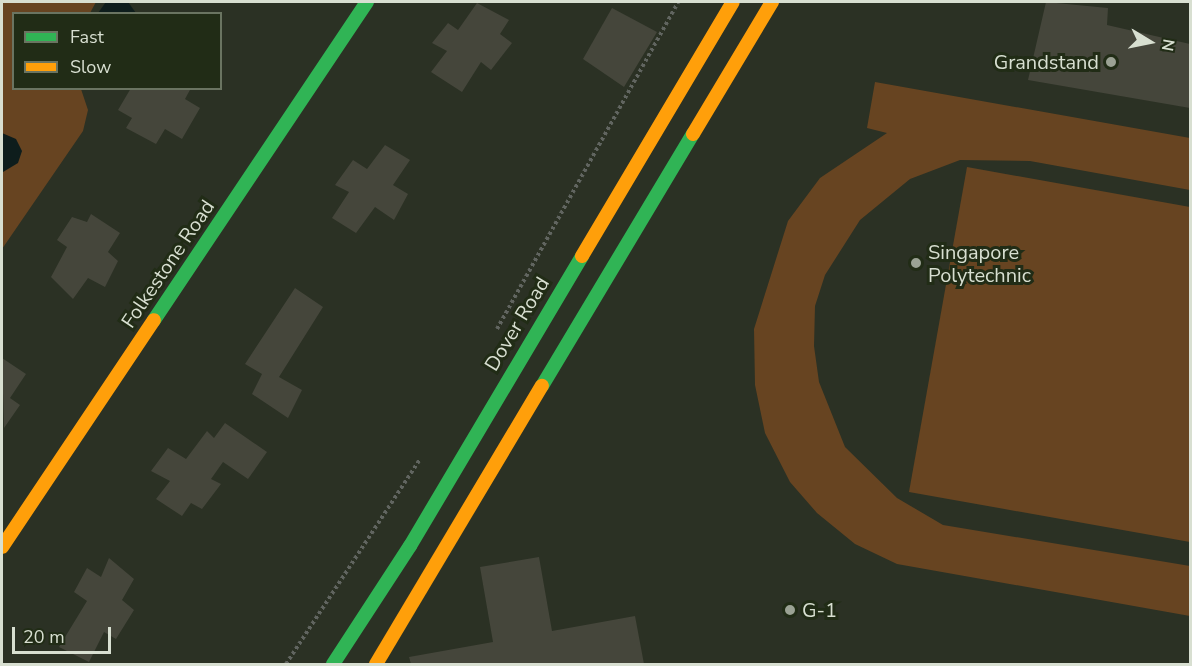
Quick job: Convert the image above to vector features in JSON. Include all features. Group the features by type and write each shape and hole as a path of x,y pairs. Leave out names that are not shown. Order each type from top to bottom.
{"street":[{"name":"Folkestone Road","path":"2,547 367,2"},
{"name":"Dover Road","path":"333,664 410,546 683,82 733,2"},
{"path":"376,664 713,95 772,2"},
{"path":"683,82 713,95"}],"path":[{"path":"495,333 678,2"},
{"path":"286,664 422,455"}],"shaded area":[{"path":"2,2 96,2 91,12 12,12 12,90 81,90 88,110 83,131 2,249"},
{"path":"106,2 128,2 135,12 99,12"},
{"path":"875,82 1190,138 1190,190 1030,161 960,160 910,179 860,220 825,275 815,306 814,346 819,382 845,447 897,498 943,525 1190,566 1190,616 897,564 855,544 817,513 790,482 765,433 755,385 754,329 788,221 820,178 887,133 867,128"},
{"path":"2,133 16,139 22,151 18,163 3,172"},
{"path":"967,167 1190,207 1190,542 909,492"}],"building":[{"name":"Grandstand","path":"1046,2 1108,8 1107,25 1190,44 1190,108 1028,80"},
{"path":"477,3 509,20 500,34 512,43 491,70 481,62 462,92 431,72 447,51 432,43 448,23 458,30"},
{"path":"612,8 657,32 624,87 583,59"},
{"path":"130,90 190,90 185,99 200,108 182,139 165,129 156,144 126,128 132,118 118,110"},
{"path":"385,145 410,160 393,185 408,194 394,220 375,207 356,233 332,218 349,192 335,185 353,160 367,169"},
{"path":"91,214 120,233 108,252 118,261 105,287 88,278 73,299 51,277 67,247 57,240 72,217 87,222"},
{"path":"295,288 323,307 279,377 302,390 288,418 252,394 262,374 245,364"},
{"path":"2,358 26,374 10,398 20,405 4,428"},
{"path":"225,423 267,452 248,479 223,462 211,479 221,484 202,509 191,503 182,516 156,499 170,481 151,471 168,448 186,459 207,431 214,438"},
{"path":"539,557 552,631 635,616 644,664 411,664 409,657 493,642 480,567"},
{"path":"109,558 134,579 122,600 134,610 116,639 104,632 89,662 59,647 87,601 74,592 87,568 101,577"}],"traffic: fast":[{"path":"154,320 367,2"},
{"path":"542,386 693,134"},
{"path":"333,664 410,546 582,256"}],"traffic: slow":[{"path":"582,256 733,2"},
{"path":"693,134 772,2"},
{"path":"2,547 154,320"},
{"path":"376,664 542,386"}],"place":[{"name":"Grandstand","path":"1111,62"},
{"name":"Singapore Polytechnic","path":"916,263"},
{"name":"G-1","path":"790,610"}]}
